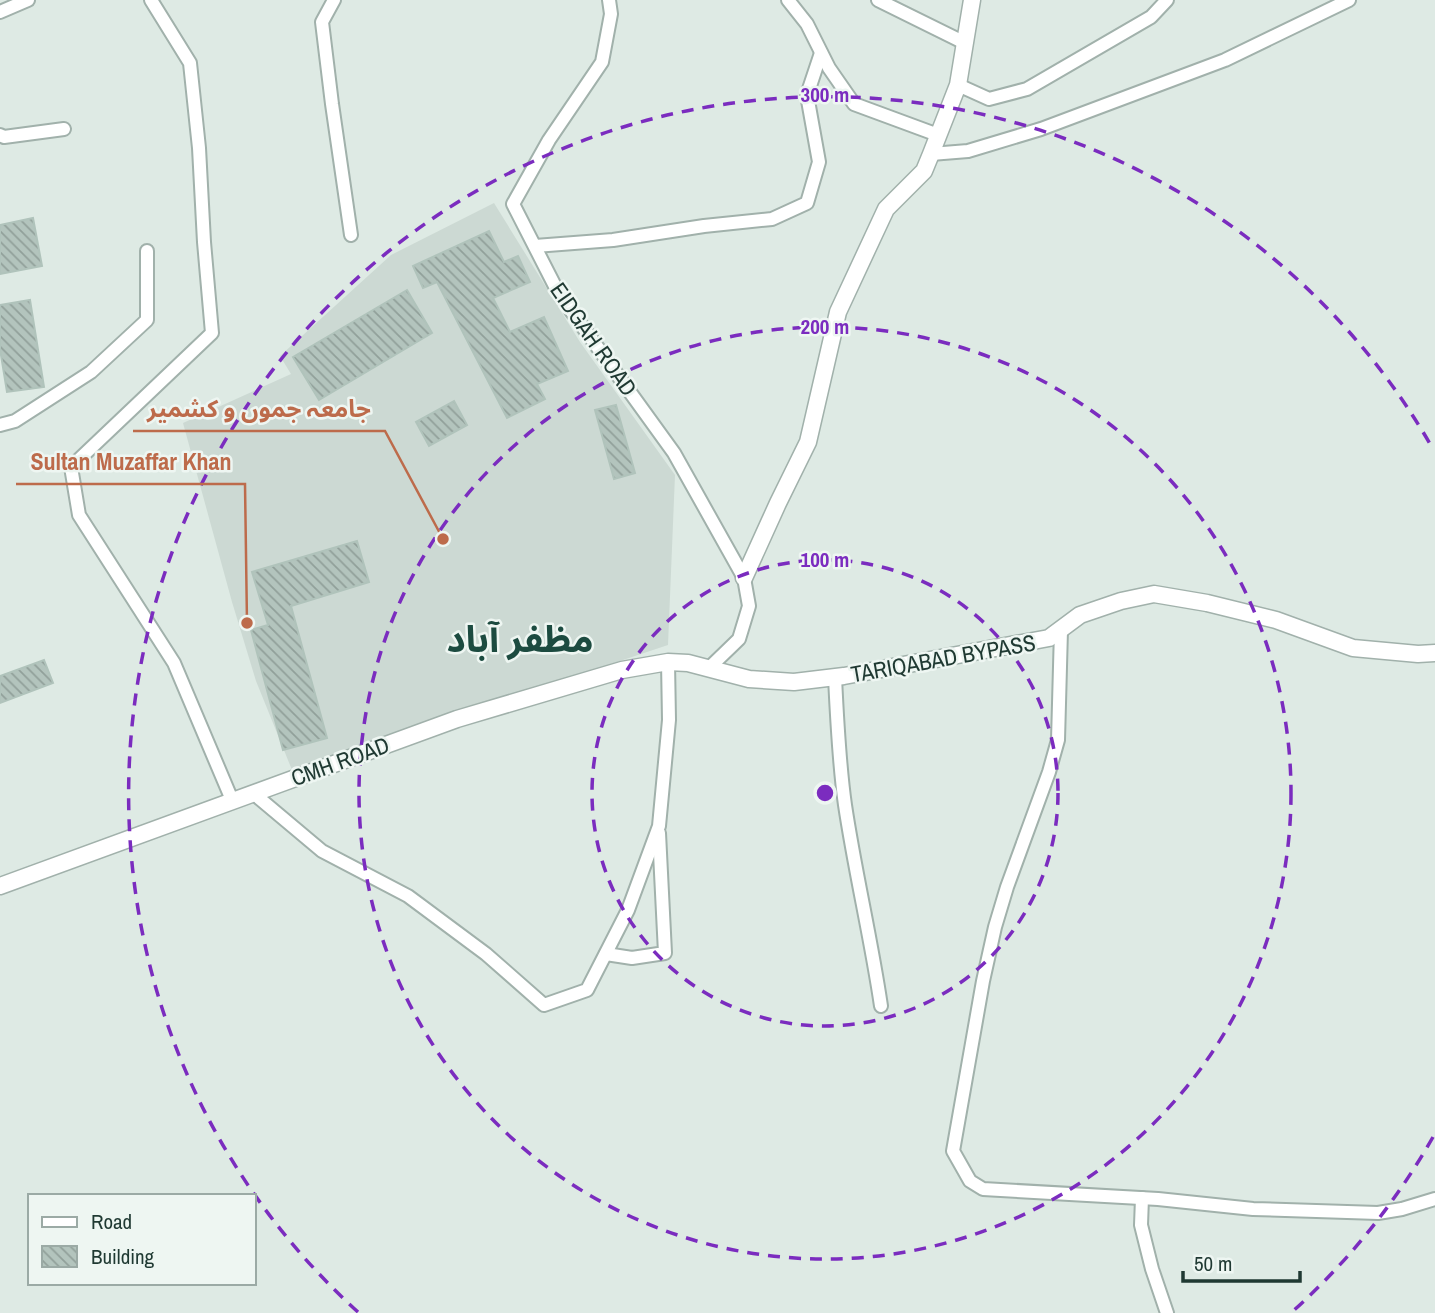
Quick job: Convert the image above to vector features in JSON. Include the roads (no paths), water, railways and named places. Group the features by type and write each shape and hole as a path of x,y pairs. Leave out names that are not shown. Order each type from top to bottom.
{"street":[{"path":"0,12 29,0"},
{"path":"151,0 190,63 200,148 212,333 71,467 79,515 174,663 232,800"},
{"path":"334,0 322,22 352,235"},
{"name":"EIDGAH ROAD","path":"609,0 611,14 602,62 549,140 513,204 559,294 674,453 744,578 749,606 739,639 708,669"},
{"path":"788,0 807,24 829,68 854,104 938,135"},
{"path":"878,0 965,43"},
{"path":"744,578 808,442 838,312 886,209 924,171 931,154 958,85 972,0"},
{"path":"958,85 989,99 1027,89 1151,17 1167,0"},
{"path":"931,154 968,151 1054,124 1225,60 1349,0"},
{"path":"535,246 612,240 772,219 807,203 819,162 807,95 821,53"},
{"path":"0,135 4,137 64,129"},
{"path":"0,425 15,421 91,372 147,320 147,251"},
{"name":"TARIQABAD BYPASS","path":"688,663 749,679 794,682 835,677 1049,638 1080,615 1121,601 1154,594 1208,603 1276,620 1353,648 1435,653"},
{"path":"1061,630 1058,740 995,927 953,1151 970,1181 983,1189 1142,1198 1253,1209 1378,1213 1435,1199"},
{"path":"606,954 632,958 665,953 659,826 669,720 668,662"},
{"name":"CMH ROAD","path":"0,886 457,719 622,670 668,662 688,663"},
{"path":"835,677 845,805 874,955 881,1006"},
{"path":"253,793 322,851 408,896 486,954 544,1005 587,990 628,910 659,826"},
{"path":"1142,1198 1141,1225 1167,1313"}],"place":[{"name":"جامعہ جموں و کشمیر","path":"443,539"},
{"name":"Sultan Muzaffar Khan","path":"247,623"}],"district":[{"name":"مظفر آباد","path":"520,639"}]}
